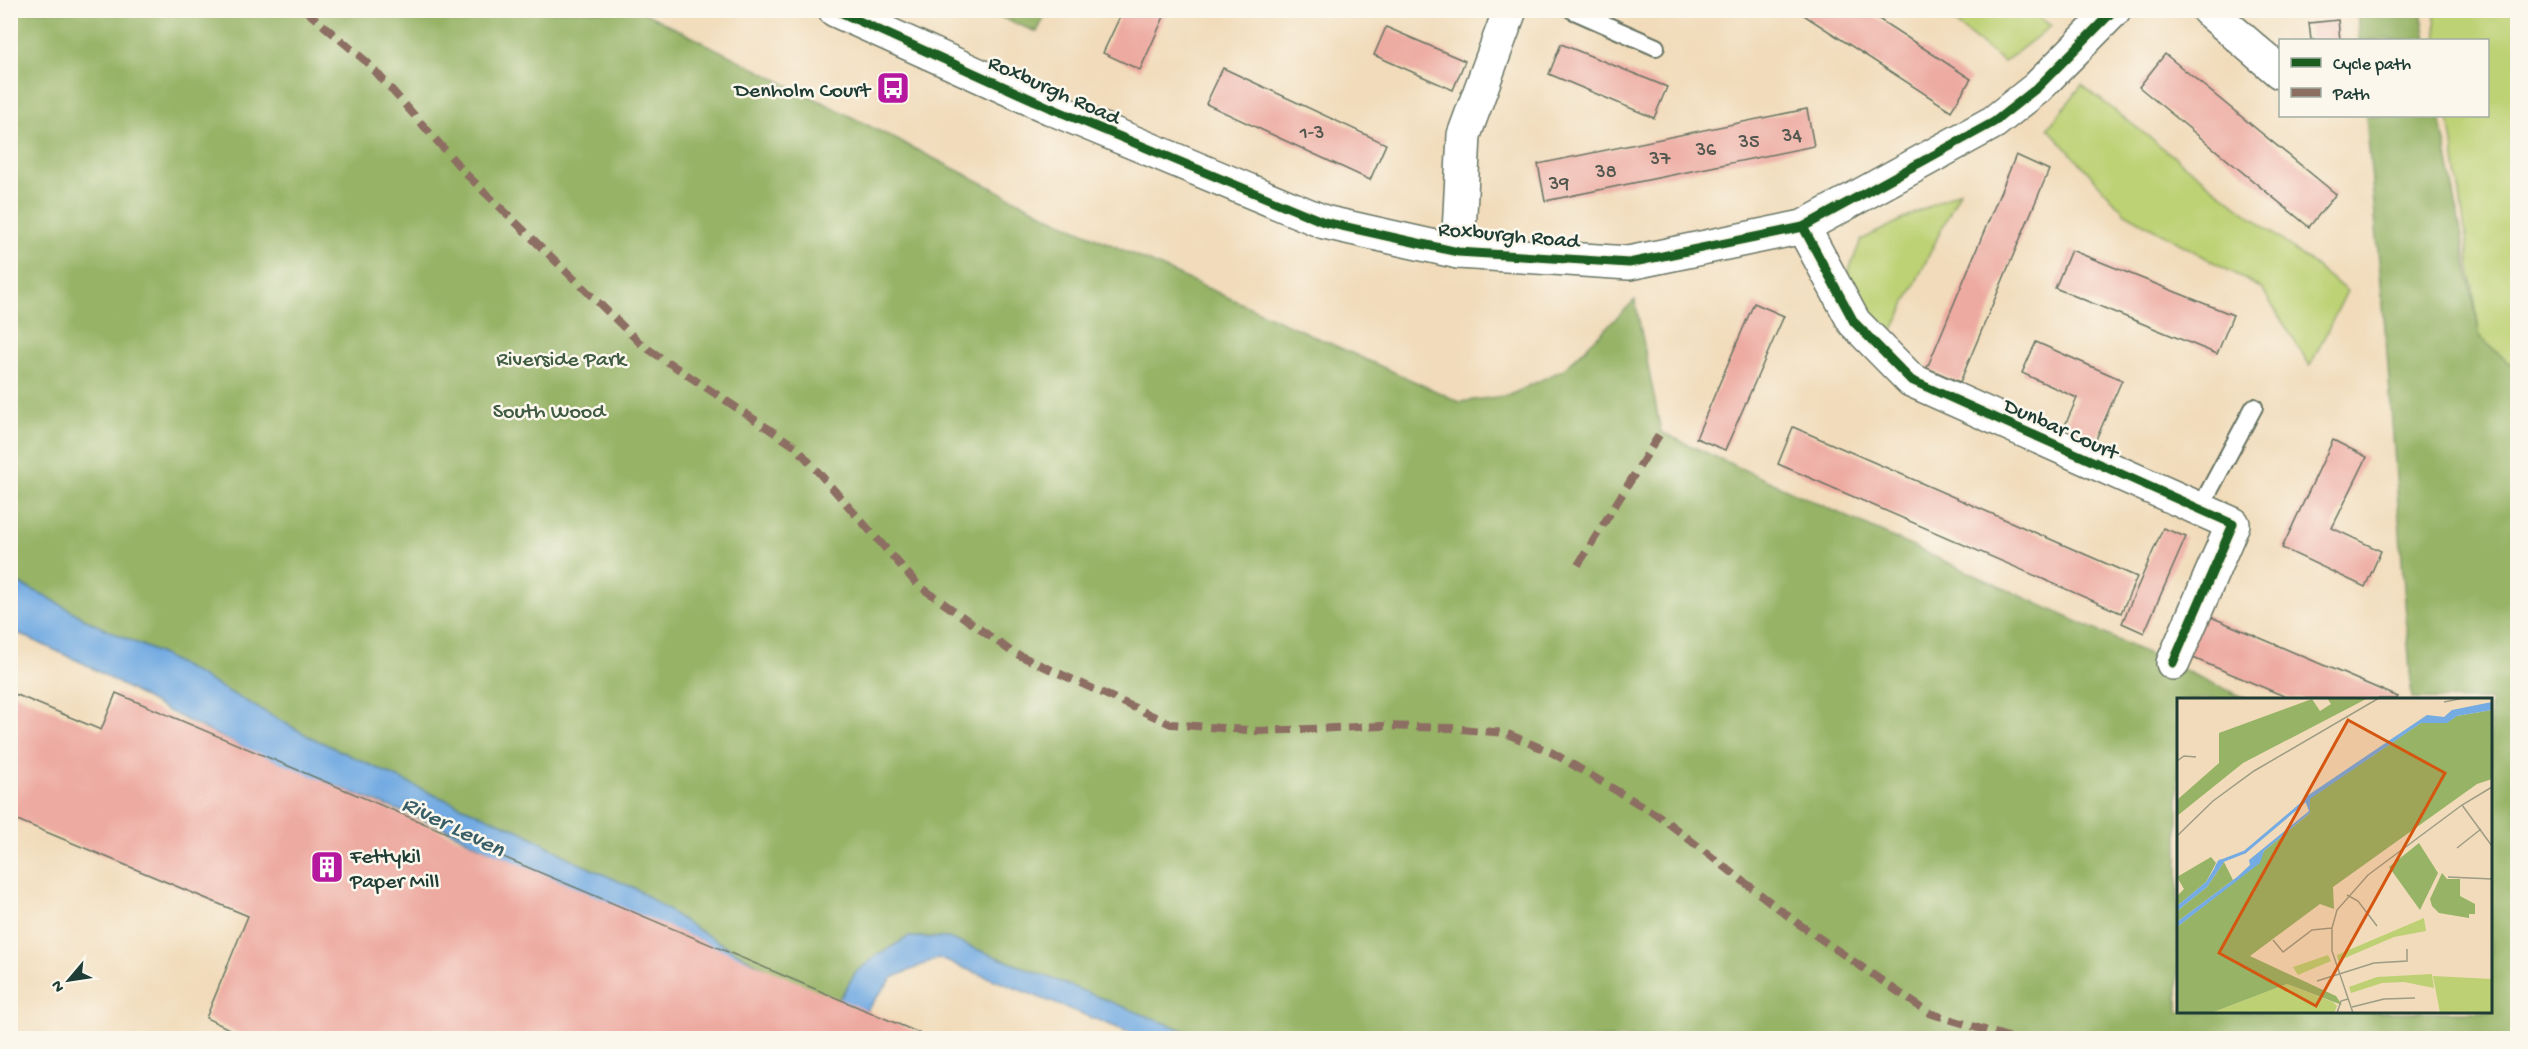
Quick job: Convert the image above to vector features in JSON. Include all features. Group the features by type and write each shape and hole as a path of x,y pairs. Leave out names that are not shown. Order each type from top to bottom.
{"street":[{"name":"Roxburgh Road","path":"835,10 1051,108 1324,222 1458,252 1629,262 1803,227 1994,122 2037,88 2114,10"},
{"path":"1458,252 1464,135 1510,10"},
{"path":"2208,10 2279,71"},
{"name":"Dunbar Court","path":"1803,227 1854,322 1911,380 2233,524 2173,663"}],"lane":[{"path":"1572,10 1656,47"},
{"path":"2199,510 2254,406"}],"green space":[{"name":"South Wood","path":"10,11 641,11 1050,217 1460,402 1510,395 1564,369 1635,300 1661,432 2245,698 2177,698 2177,1013 2492,1013 2492,698 2412,698 2386,339 2366,117 2440,117 2480,337 2517,370 2517,1038 1203,1038 948,938 908,937 878,955 856,972 835,1006 805,992 693,927 636,889 576,862 525,833 432,794 308,736 161,654 92,623 44,595 11,580"},
{"path":"985,11 1047,11 1037,32"},
{"path":"1940,11 2031,11 2051,26 2004,62"},
{"path":"2357,11 2421,11 2426,39 2359,39"},
{"path":"2434,11 2517,11 2517,370 2480,338 2449,117 2489,117 2489,39 2438,39"},
{"path":"2082,85 2347,291 2310,366 2262,289 2125,213 2048,128"},
{"path":"1960,191 1888,340 1844,283 1861,240"}],"water":[{"name":"River Leven","path":"10,580 44,595 92,623 161,654 308,736 432,794 525,833 576,862 636,889 693,927 805,992 835,1006 856,972 878,955 908,937 948,938 1203,1038 1144,1038 938,958 892,978 866,1011 860,1038 820,1038 589,903 442,827 270,761 166,710 85,664 11,630"}],"building":[{"path":"1123,10 1167,10 1140,70 1103,53"},
{"path":"1796,10 1865,10 1971,79 1951,111"},
{"path":"2338,20 2340,39 2311,39 2309,23"},
{"path":"1386,27 1465,61 1453,90 1374,55"},
{"path":"1561,44 1667,87 1654,118 1549,74"},
{"path":"2165,54 2336,194 2309,227 2139,87"},
{"path":"1223,68 1386,144 1370,180 1206,104"},
{"path":"1807,109 1814,146 1545,201 1538,164"},
{"path":"2016,155 2049,170 1960,382 1927,368"},
{"path":"2071,250 2233,315 2217,354 2055,288"},
{"path":"1754,303 1784,316 1725,450 1696,438"},
{"path":"2036,342 2122,380 2094,444 2063,430 2077,398 2022,373"},
{"path":"1793,427 2137,577 2121,613 1778,464"},
{"path":"2333,440 2367,457 2332,528 2381,551 2365,587 2282,548"},
{"path":"2163,528 2186,537 2144,633 2122,623"},
{"path":"2204,614 2398,697 2289,698 2186,655"},
{"name":"Fettykil Paper Mill","path":"10,692 101,730 116,693 931,1038 248,1038 206,1018 248,916 10,817"}],"marked path":[{"path":"305,10 368,63 467,175 642,345 796,447 918,585 1012,652 1171,724 1259,731 1383,726 1450,728 1505,733 1553,753 1659,816 1796,922 1929,1013 2011,1038"},
{"path":"1578,565 1661,432"}],"cycle path":[{"path":"835,10 1051,108 1324,222 1458,252 1629,263 1803,227 1994,122 2037,88 2114,10"},
{"path":"1803,227 1854,322 1911,380 2233,524 2173,663"}],"place":[{"name":"Denholm Court","path":"893,88"},
{"name":"Fettykil Paper Mill","path":"327,867"}],"park label":[{"name":"Riverside Park","path":"561,357"}]}
